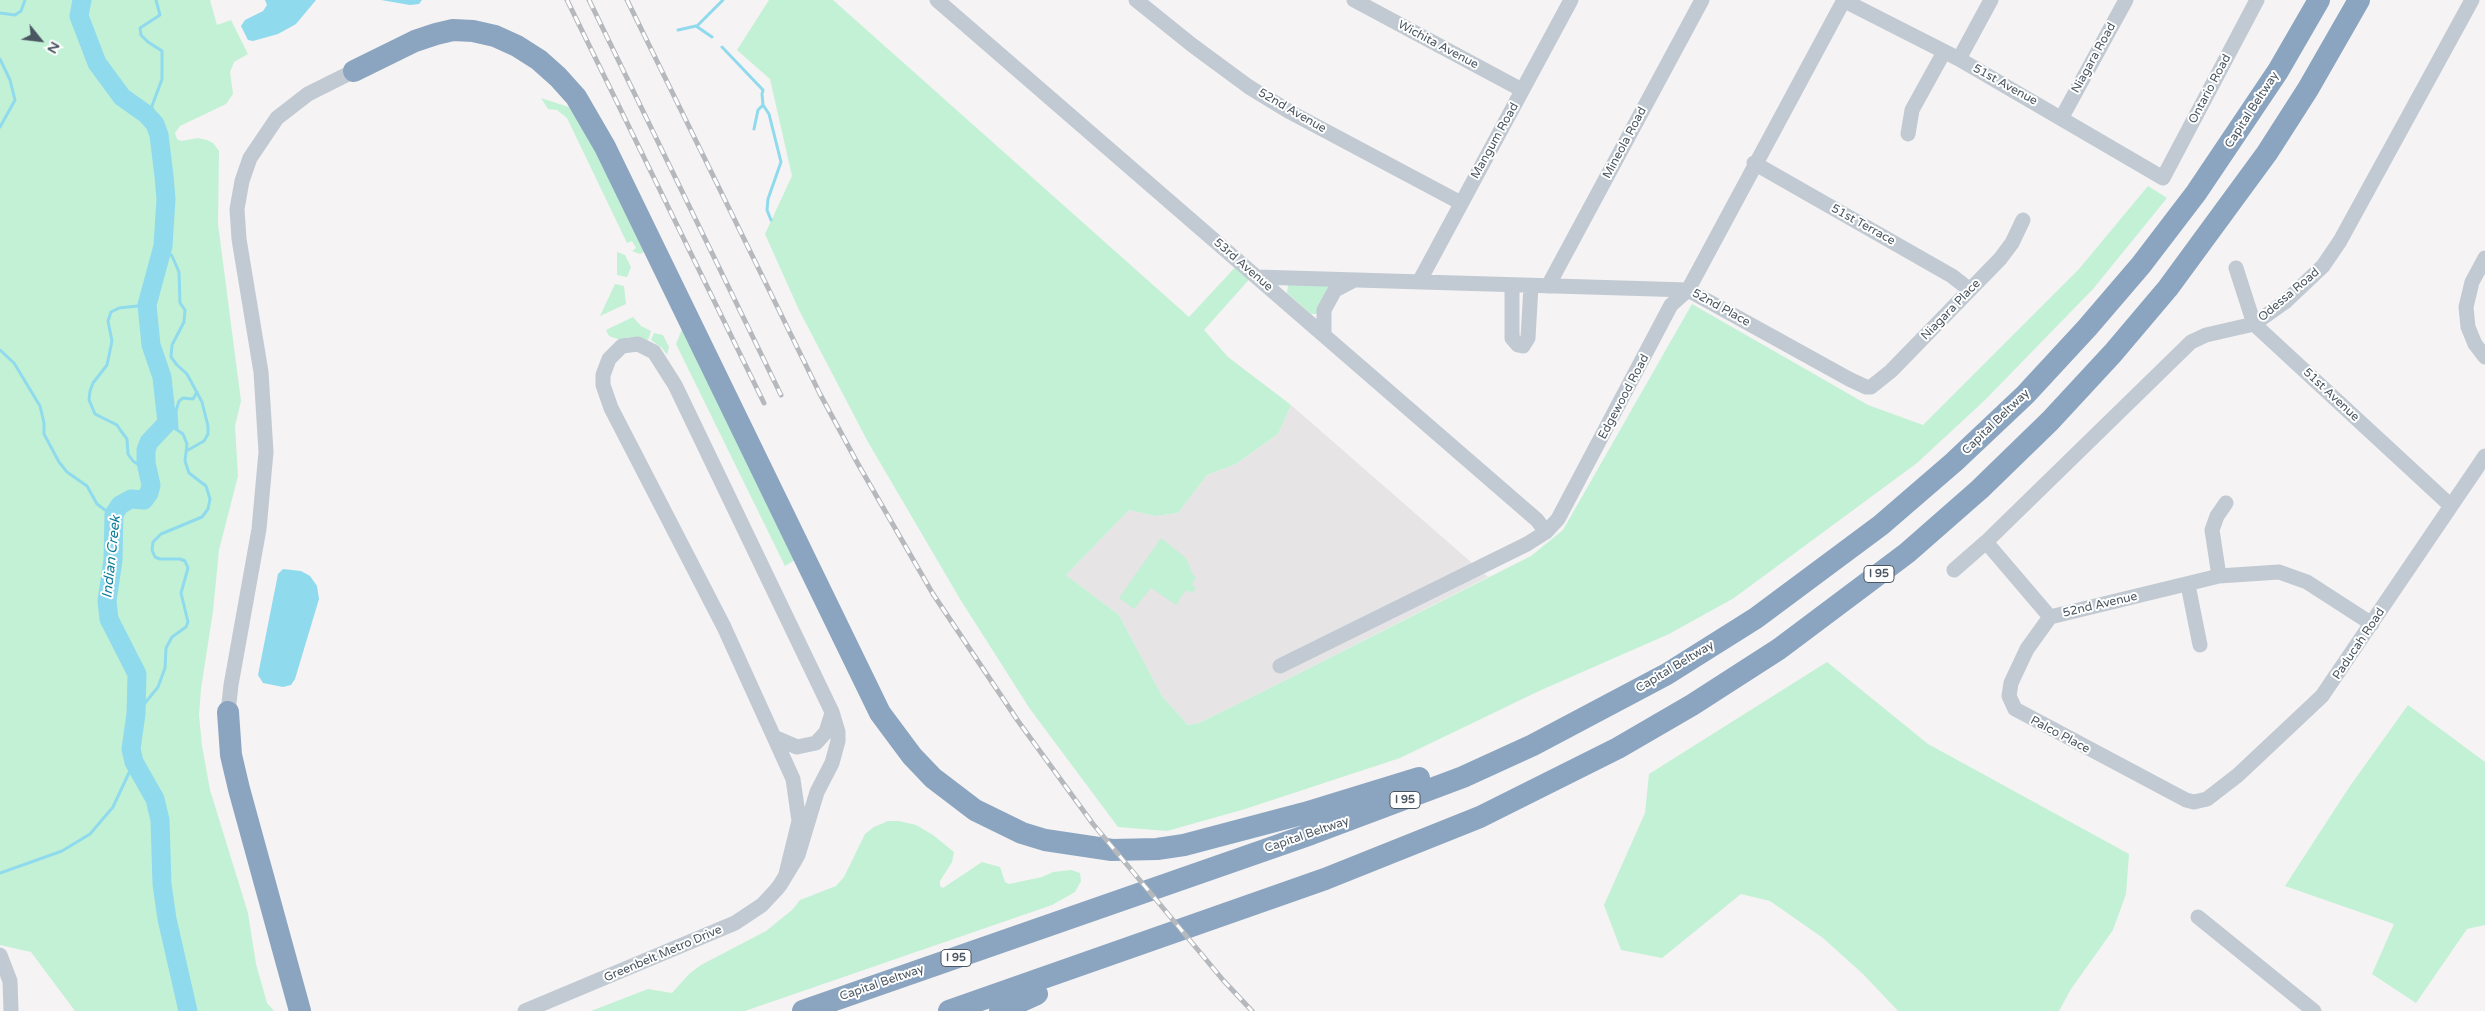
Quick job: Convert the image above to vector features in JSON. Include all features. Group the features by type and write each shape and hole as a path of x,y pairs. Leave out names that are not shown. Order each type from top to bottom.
{"highway":[{"name":"Capital Beltway","path":"803,1011 1396,804 1462,777 1533,745 1667,674 1756,618 1881,525 1954,462 2024,395 2135,272 2196,193 2278,72 2319,0"},
{"name":"I 95","path":"949,1011 1214,918 1422,842 1480,817 1618,748 1692,706 1779,649 1907,552 1980,489 2050,421 2113,353 2168,288 2267,153 2308,89 2359,0"},
{"path":"354,71 415,42 453,30 474,31 495,36 517,46 558,77 576,97 598,134 880,713 895,735 933,778 954,795 991,818 1045,840 1112,850 1157,849 1193,842 1390,789 1505,746 1620,699"},
{"path":"228,712 231,755 239,789 300,1011"},
{"path":"1000,1011 1142,944"}],"street":[{"name":"53rd Avenue","path":"937,0 1537,520 1546,532"},
{"name":"52nd Avenue","path":"1136,0 1199,50 1250,87 1290,112 1461,203"},
{"name":"Wichita Avenue","path":"1354,0 1522,90"},
{"name":"Mangum Road","path":"1419,282 1571,0"},
{"name":"Mineola Road","path":"1548,286 1702,0"},
{"name":"51st Avenue","path":"1844,0 1960,59 2062,117 2163,178"},
{"name":"Edgewood Road","path":"1280,666 1490,563 1546,532 1558,518 1671,305 1688,290 1754,164 1844,0"},
{"path":"1960,59 1991,0"},
{"name":"Niagara Road","path":"2062,117 2126,0"},
{"name":"Ontario Road","path":"2163,178 2257,0"},
{"name":"Odessa Road","path":"1954,570 1986,542 2191,342 2206,335 2254,324 2311,279 2332,254 2472,0"},
{"path":"1908,134 1912,110 1944,52"},
{"path":"228,712 230,685 259,529 266,452 261,372 238,239 237,209 242,181 250,158 277,118 308,94 354,71"},
{"name":"51st Terrace","path":"1754,164 1952,276 1970,290"},
{"name":"Niagara Place","path":"1866,387 1878,384 1970,290 2012,244 2023,220"},
{"path":"2485,258 2472,282 2466,307 2468,327 2485,357"},
{"name":"51st Avenue","path":"2236,268 2254,324 2451,506"},
{"name":"52nd Place","path":"1257,277 1688,290 1866,387"},
{"path":"1324,335 1324,310 1335,290 1354,280"},
{"path":"1512,286 1512,338 1518,345 1523,346 1528,338 1531,286"},
{"name":"Greenbelt Metro Drive","path":"525,1011 735,923 762,905 776,890 802,847 817,792 836,751 838,732 832,712 778,596 663,363 646,346 638,344 622,346 609,359 603,375 603,385 611,408 724,628 776,738"},
{"name":"Paducah Road","path":"2200,801 2220,792 2322,696 2485,456"},
{"path":"2219,576 2212,530 2217,516 2226,503"},
{"name":"52nd Avenue","path":"1986,542 2050,617 2219,576 2279,572 2293,575 2372,624"},
{"path":"2188,585 2200,645"},
{"name":"Palco Place","path":"2050,617 2027,649 2011,683 2009,696 2015,709 2186,800 2200,801"},
{"path":"776,738 797,747 816,743 826,732 832,712"},
{"path":"776,738 793,779 799,810 797,833 786,874"},
{"path":"2198,917 2314,1011"},
{"path":"0,961 10,980 11,1011"}],"shaded area":[{"path":"1291,405 1488,577 1262,692 1199,723 1188,725 1162,696 1119,615 1066,575 1129,510 1155,516 1178,513 1207,475 1236,464 1278,434"}],"green space":[{"path":"0,0 210,0 217,25 231,20 248,54 234,62 230,72 233,94 226,104 180,126 175,133 177,139 181,141 198,138 207,140 213,143 219,151 218,224 241,401 235,426 238,476 219,550 213,611 201,689 199,715 202,746 210,790 248,913 256,964 267,1003 274,1011 75,1011 31,952 0,945"},
{"path":"769,0 833,0 1189,317 1240,262 1254,274 1204,330 1228,357 1291,405 1278,434 1236,464 1207,475 1178,513 1155,516 1129,510 1066,575 1119,615 1162,696 1188,725 1199,723 1262,692 1531,556 1563,530 1692,304 1868,405 1923,425 2079,269 2148,186 2167,198 2093,289 1985,400 1917,463 1734,598 1669,634 1539,691 1400,758 1245,809 1167,831 1118,827 1030,709 960,599 868,442 799,310 765,234 792,176 770,79 737,50"},
{"path":"541,98 578,110 647,250 640,254 632,251 636,248 632,241 627,243 567,118 557,110 548,109"},
{"path":"617,252 625,255 631,267 627,277 617,275"},
{"path":"615,284 624,286 626,304 600,316"},
{"path":"1327,284 1329,288 1320,310 1316,314 1311,314 1287,293 1288,285"},
{"path":"633,317 641,326 651,331 648,340 629,337 620,340 609,336 606,330"},
{"path":"684,324 798,558 785,566 676,344"},
{"path":"654,333 663,335 669,347 667,355 662,348 651,340"},
{"path":"1161,538 1186,558 1193,575 1196,577 1192,585 1196,587 1193,593 1186,590 1176,605 1151,588 1134,609 1119,598"},
{"path":"1827,662 1928,744 2129,854 2126,894 2113,930 2071,989 2059,1011 1898,1011 1863,974 1823,938 1770,901 1741,894 1662,958 1621,950 1604,905 1645,813 1649,774"},
{"path":"2408,705 2485,762 2485,925 2467,929 2416,1003 2372,974 2394,924 2285,886 2350,786"},
{"path":"888,821 899,821 916,825 933,835 954,852 952,862 940,881 940,886 943,888 982,862 1000,867 1005,882 1009,884 1042,877 1053,872 1071,870 1080,873 1081,881 1075,892 1052,905 745,1011 591,1011 648,989 672,993 689,974 701,965 766,931 792,910 800,900 836,886 844,877 865,834 874,827"}],"water":[{"path":"265,0 316,0 296,24 278,34 253,41 248,40 241,26 245,20 263,11 267,5"},
{"path":"381,0 422,0 419,4 410,5"},
{"path":"283,569 301,571 310,576 317,586 319,599 295,679 291,685 283,687 263,683 258,675 278,574"}],"waterway":[{"path":"0,13 15,15 21,11 25,0"},
{"name":"Indian Creek","path":"82,0 79,16 97,63 122,97 146,114 155,124 159,135 164,176 166,199 163,246 147,305 151,345 162,377 167,423 149,442 146,450 146,463 151,485 149,493 144,500 131,499 120,505 114,514 113,560 107,601 109,619 137,674 136,714 131,749 134,762 155,799 160,820 162,884 167,919 188,1011"},
{"path":"155,124 152,106 162,79 162,51 141,35 140,28 160,15 156,0"},
{"path":"697,26 723,0"},
{"path":"678,30 696,26 712,37"},
{"path":"722,47 763,90 763,105 769,114 781,162 768,199 767,210 771,220"},
{"path":"0,59 10,80 15,100 0,127"},
{"path":"754,129 758,110 763,105"},
{"path":"163,246 172,256 179,272 180,303 185,310 184,322 172,345 171,357 187,374 202,402 208,426 208,434 204,441 188,450"},
{"path":"147,305 119,308 111,312 108,321 112,341 107,365 93,383 89,400 95,414 117,425 127,439 128,454 133,461 148,471"},
{"path":"0,350 14,363 40,406 44,423 44,434 59,462 67,472 87,486 97,504 114,514"},
{"path":"177,428 176,411 179,401 183,398 193,399 197,392"},
{"path":"136,714 158,687 165,668 166,648 172,637 186,627 188,622 181,593 188,568 185,561 155,557 152,550 153,542 161,534 202,517 208,509 210,499 206,486 189,473 185,461 187,444 183,434 167,423"},
{"path":"0,873 62,851 90,834 113,807 134,762"}],"railway":[{"path":"567,0 764,403"},
{"path":"589,0 781,395"},
{"path":"627,0 820,394 933,594 1018,721 1093,824 1223,980 1252,1011"}]}
